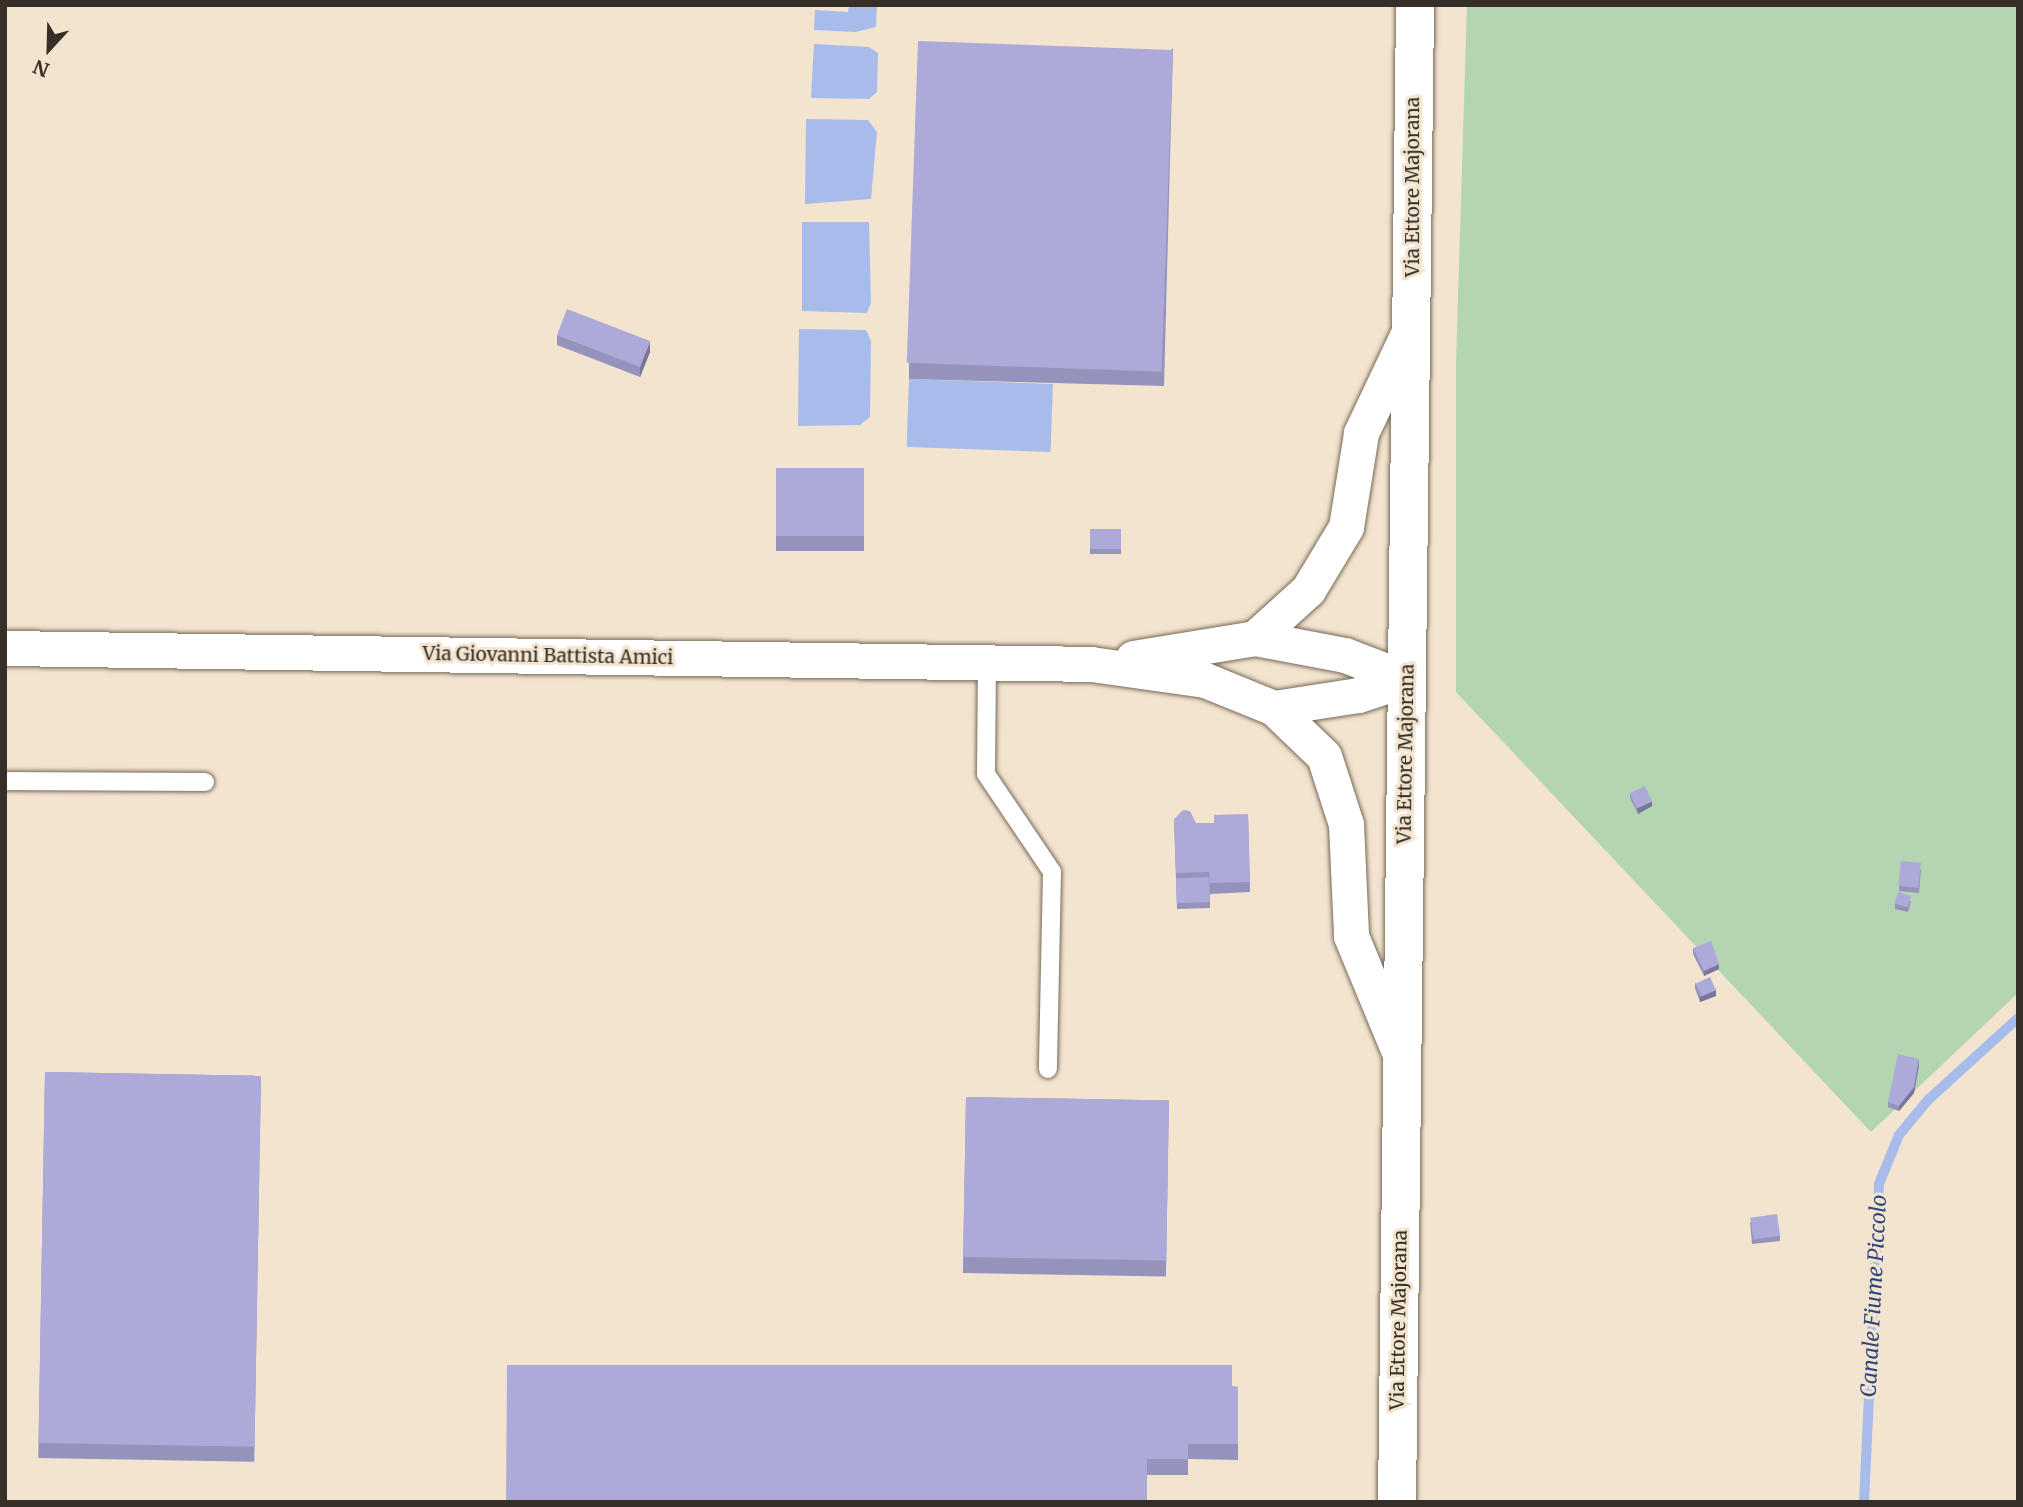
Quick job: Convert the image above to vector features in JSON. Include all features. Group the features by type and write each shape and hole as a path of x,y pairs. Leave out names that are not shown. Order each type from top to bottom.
{"main road":[{"name":"Via Ettore Majorana","path":"1397,1502 1415,5"}],"street":[{"path":"1255,638 1308,590 1346,527 1362,433 1412,324"},
{"name":"Via Giovanni Battista Amici","path":"1091,663 1255,638 1345,655 1407,679"},
{"name":"Via Giovanni Battista Amici","path":"5,648 1091,663 1205,680 1274,708 1324,757 1346,824 1351,936 1402,1059"},
{"path":"1274,708 1358,695 1407,679"}],"lane":[{"path":"987,662 986,774 1052,872 1048,1069"},
{"path":"5,781 205,782"}],"green space":[{"path":"1467,5 2018,5 2018,993 1871,1132 1456,692 1456,363"}],"water":[{"path":"849,5 877,5 876,27 855,32 814,30 815,10 848,12"},
{"path":"814,44 869,47 878,53 877,92 869,99 811,98"},
{"path":"806,119 868,120 877,132 871,199 805,204"},
{"path":"802,222 869,222 871,303 867,313 802,311"},
{"path":"799,329 866,330 871,341 870,417 860,425 798,426"},
{"path":"909,379 1053,384 1051,452 907,447"}],"building":[{"path":"918,41 1173,50 1162,372 907,363"},
{"path":"567,309 650,341 640,367 557,335"},
{"path":"776,468 864,468 864,536 776,536"},
{"path":"1090,529 1121,529 1121,549 1090,549"},
{"path":"1645,786 1652,801 1637,809 1630,793"},
{"path":"1183,810 1190,811 1196,823 1214,823 1214,815 1248,814 1250,882 1210,883 1209,872 1176,873 1174,819"},
{"path":"1901,861 1921,863 1918,888 1898,886"},
{"path":"1209,877 1210,902 1177,903 1176,878"},
{"path":"1898,892 1911,896 1908,908 1894,903"},
{"path":"1711,941 1719,964 1704,971 1693,948"},
{"path":"1710,977 1716,990 1701,996 1695,984"},
{"path":"1898,1054 1919,1059 1914,1087 1899,1106 1888,1102"},
{"path":"45,1072 261,1076 254,1447 39,1443"},
{"path":"966,1097 1169,1101 1166,1261 963,1257"},
{"path":"1777,1214 1780,1236 1753,1240 1750,1218"},
{"path":"507,1365 1232,1365 1232,1386 1238,1387 1238,1444 1188,1444 1188,1459 1147,1459 1147,1502 506,1502"}],"waterway":[{"name":"Canale Fiume Piccolo","path":"1864,1502 1879,1184 1899,1135 1928,1100 2018,1018"}]}
